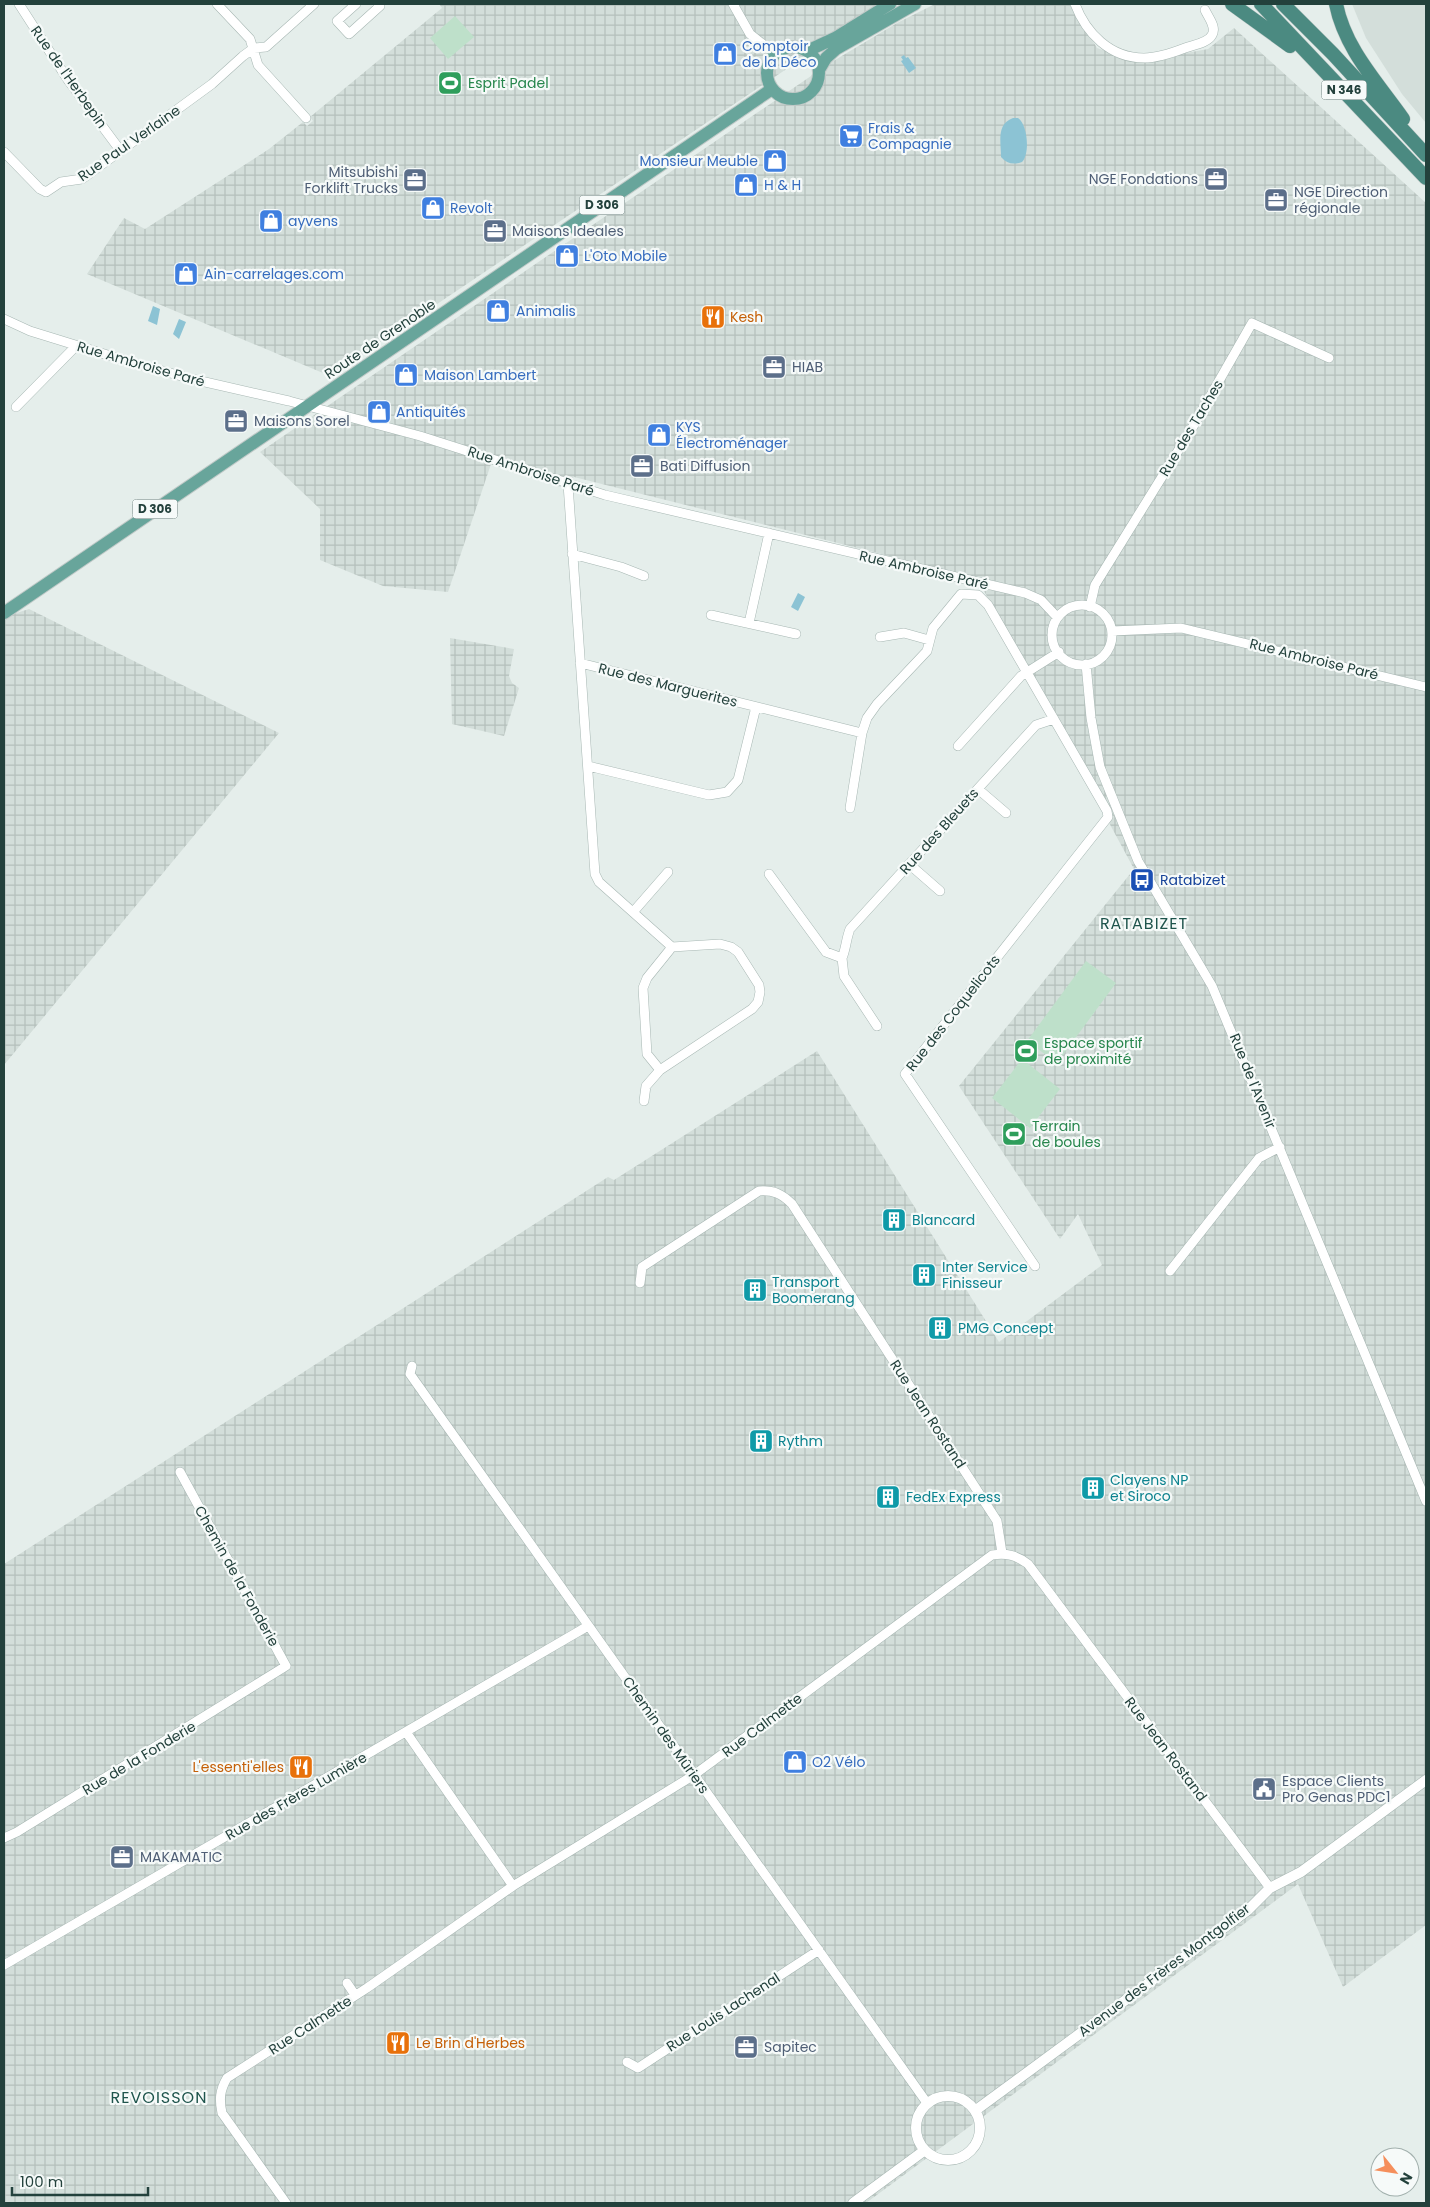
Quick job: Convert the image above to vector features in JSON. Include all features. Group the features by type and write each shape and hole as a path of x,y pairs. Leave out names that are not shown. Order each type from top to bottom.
{"highway":[{"path":"1232,4 1280,36 1359,105"},
{"name":"N 346","path":"1261,4 1359,105 1426,178"},
{"name":"N 346","path":"1283,4 1426,155"},
{"path":"1336,4 1347,36 1361,62 1426,151"}],"main road":[{"path":"807,51 835,38 890,4"},
{"path":"819,70 813,56 807,51 791,47 782,49 775,54 767,67 767,75 772,89 779,95 787,98 803,97 814,88 819,70 826,58 836,49 915,4"},
{"name":"Route de Grenoble","path":"4,613 772,89"}],"street":[{"name":"Rue de l'Herbepin","path":"19,4 68,80 120,150"},
{"path":"217,4 250,39 258,64 306,118"},
{"name":"Rue Paul Verlaine","path":"4,152 40,189 46,192 61,182 82,179 212,84 254,48 266,47 314,4"},
{"path":"356,4 337,20 349,34 380,6 378,4"},
{"path":"733,4 750,34 775,54"},
{"path":"1075,4 1091,34 1102,44 1121,53 1143,58 1168,54 1208,40 1213,34 1214,28 1205,10"},
{"name":"Rue Ambroise Paré","path":"4,319 30,331 76,346 192,379 307,406 420,436 568,484 1025,593 1041,600 1057,617"},
{"name":"Rue des Taches","path":"1090,607 1095,586 1191,430 1252,323 1329,358"},
{"path":"16,407 76,346"},
{"name":"Rue des Marguerites","path":"568,484 588,766 709,795 727,792 738,780 756,707"},
{"path":"748,623 769,533"},
{"path":"572,554 621,567 644,576"},
{"path":"850,808 862,733 867,718 876,704 928,651 933,628 961,594 978,595 988,605 1054,719"},
{"path":"1077,605 1090,607 1103,614 1111,626 1112,643 1105,655 1099,660 1086,664 1071,662 1059,652 1053,638 1057,617 1068,607 1077,605"},
{"path":"711,615 796,634"},
{"name":"Rue Ambroise Paré","path":"1112,631 1181,628 1426,687"},
{"path":"880,637 904,633 929,640"},
{"path":"958,746 1021,676 1059,652"},
{"name":"Rue des Marguerites","path":"580,663 862,733"},
{"name":"Rue de l'Avenir","path":"1086,664 1092,725 1100,766 1138,861 1212,986 1426,1501"},
{"name":"Rue des Bleuets","path":"877,1026 844,976 842,958 850,929 1036,725 1054,719"},
{"name":"Rue des Coquelicots","path":"1035,1266 905,1074 1108,816 1107,811 1054,719"},
{"path":"588,766 595,874 600,882 672,947"},
{"path":"978,789 1006,813"},
{"path":"909,864 940,891"},
{"path":"634,911 668,872"},
{"path":"769,874 826,952 842,958"},
{"path":"644,1101 646,1086 660,1070 752,1010 758,1002 759,985 738,952 731,947 720,944 672,947 646,978 643,988 647,1054 660,1070"},
{"path":"1170,1271 1259,1158 1280,1147"},
{"name":"Rue Jean Rostand","path":"640,1283 642,1267 760,1191 770,1190 781,1194 792,1204 997,1521 1002,1553 1017,1556 1028,1564 1270,1888"},
{"name":"Chemin des Mûriers","path":"412,1366 410,1374 927,2103"},
{"name":"Chemin de la Fonderie","path":"180,1472 286,1666 274,1675"},
{"name":"Rue Calmette","path":"286,2203 222,2113 219,2102 221,2089 227,2078 355,1995 513,1886 694,1775 982,1561 992,1555 1002,1553"},
{"name":"Rue des Frères Lumière","path":"4,1965 588,1626"},
{"name":"Rue de la Fonderie","path":"4,1838 17,1832 274,1675"},
{"path":"406,1732 513,1886"},
{"name":"Avenue des Frères Montgolfier","path":"976,2110 1248,1910 1270,1888 1301,1872 1426,1780"},
{"name":"Rue Louis Lachenal","path":"627,2062 638,2068 819,1950"},
{"path":"347,1983 355,1995"},
{"path":"948,2095 959,2097 976,2110 981,2130 978,2141 968,2153 954,2160 934,2157 925,2150 916,2135 918,2117 927,2103 937,2097 948,2095"},
{"path":"853,2203 925,2150"}],"shaded area":[{"path":"439,4 883,4 330,376 87,274 124,218 145,229 269,149 303,122 307,126 313,121 310,117 442,8"},
{"path":"935,4 1070,4 1097,48 1137,62 1208,49 1234,28 1426,203 1426,1925 1343,1987 1298,1884 866,2203 4,2203 4,1564 608,1177 614,1180 817,1051 999,1342 1102,1265 1078,1214 1060,1239 959,1086 1134,869 977,578 574,477 560,487 491,464 448,592 383,586 320,560 320,509 260,452 830,63 897,23"},
{"path":"1352,4 1426,4 1426,123 1402,94 1366,38"},
{"path":"29,609 279,733 4,1065 4,617"},
{"path":"450,638 514,649 509,676 512,683 519,688 504,736 452,724"}],"green space":[{"path":"455,16 474,37 448,59 430,38"},
{"path":"1086,961 1116,983 1057,1063 1027,1041"},
{"path":"1022,1059 1060,1089 1030,1128 992,1098"}],"water":[{"path":"904,55 906,58 908,57 916,68 909,73 901,61 903,60 901,57"},
{"path":"1013,118 1018,118 1024,127 1027,146 1025,158 1022,162 1013,164 1001,157 1000,140 1004,125"},
{"path":"153,306 160,309 157,325 148,321"},
{"path":"179,319 186,322 179,339 173,334"},
{"path":"798,593 805,597 798,611 791,607"}],"place":[{"name":"Comptoir de la Déco","path":"725,54"},
{"name":"Esprit Padel","path":"450,83"},
{"name":"Frais & Compagnie","path":"851,136"},
{"name":"Monsieur Meuble","path":"775,161"},
{"name":"NGE Fondations","path":"1216,179"},
{"name":"Mitsubishi Forklift Trucks","path":"415,180"},
{"name":"H & H","path":"746,185"},
{"name":"NGE Direction régionale","path":"1276,200"},
{"name":"Revolt","path":"433,208"},
{"name":"ayvens","path":"271,221"},
{"name":"Maisons Ideales","path":"495,231"},
{"name":"L'Oto Mobile","path":"567,256"},
{"name":"Ain-carrelages.com","path":"186,274"},
{"name":"Animalis","path":"498,311"},
{"name":"Kesh","path":"713,317"},
{"name":"HIAB","path":"774,367"},
{"name":"Maison Lambert","path":"406,375"},
{"name":"Antiquités","path":"379,412"},
{"name":"Maisons Sorel","path":"236,421"},
{"name":"KYS Électroménager","path":"659,435"},
{"name":"Bati Diffusion","path":"642,466"},
{"name":"Ratabizet","path":"1142,880"},
{"name":"Espace sportif de proximité","path":"1026,1051"},
{"name":"Terrain de boules","path":"1014,1134"},
{"name":"Blancard","path":"894,1220"},
{"name":"Inter Service Finisseur","path":"924,1275"},
{"name":"Transport Boomerang","path":"755,1290"},
{"name":"PMG Concept","path":"940,1328"},
{"name":"Rythm","path":"761,1441"},
{"name":"Clayens NP et Siroco","path":"1093,1488"},
{"name":"FedEx Express","path":"888,1497"},
{"name":"O2 Vélo","path":"795,1762"},
{"name":"L'essenti'elles","path":"301,1767"},
{"name":"Espace Clients Pro Genas PDC1","path":"1264,1789"},
{"name":"MAKAMATIC","path":"122,1857"},
{"name":"Le Brin d'Herbes","path":"398,2043"},
{"name":"Sapitec","path":"746,2047"}],"district":[{"name":"RATABIZET","path":"1144,923"},
{"name":"REVOISSON","path":"159,2097"}]}
